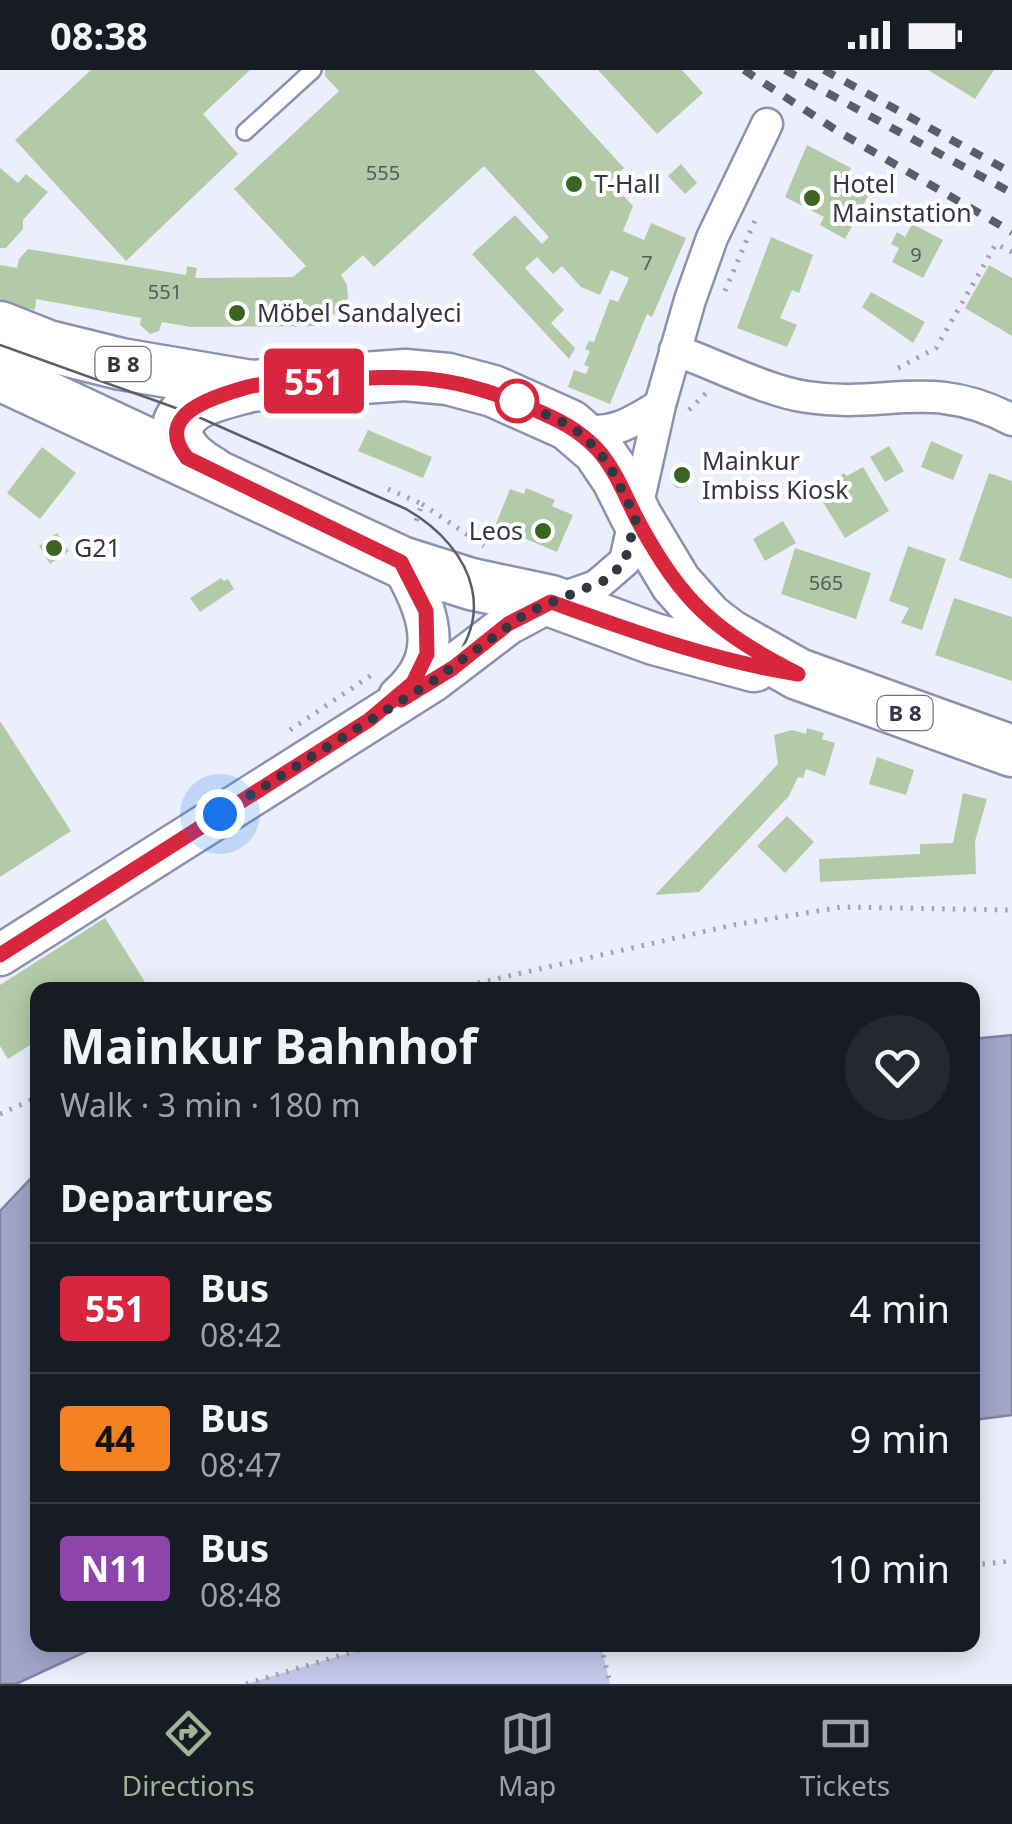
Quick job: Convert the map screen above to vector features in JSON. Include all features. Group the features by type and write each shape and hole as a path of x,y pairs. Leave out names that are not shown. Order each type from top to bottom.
{"main road":[{"name":"B 8","path":"0,327 48,346 122,364 251,386 405,376 448,379 493,391 569,425 608,463 676,583 728,636 798,674 1012,751"},
{"name":"B 8","path":"0,375 210,472 406,551 471,584 551,602 654,639 750,666 798,674"},
{"path":"210,472 181,451 178,431 183,416 205,400 251,386"}],"street":[{"path":"0,955 443,674 508,624 551,602 596,586 616,572 628,554 660,405 712,238 767,124"},
{"path":"675,350 804,397 950,397 975,402 1012,420"},
{"path":"569,425 584,430 613,430 660,405"},
{"path":"369,720 413,683 427,654 426,611 406,551"}],"lane":[{"path":"245,132 313,70"}],"path":[{"path":"719,306 762,202"},
{"path":"887,370 906,366 936,348 996,244 1012,252"},
{"path":"388,490 422,504 406,551"},
{"path":"279,736 389,661"},
{"path":"483,982 733,926 842,908 1012,910"},
{"path":"0,1114 30,1101"},
{"path":"980,1564 1012,1560"},
{"path":"246,1684 353,1652"},
{"path":"603,1652 610,1684"}],"shaded area":[{"path":"1012,1035 1012,1415 980,1419 980,1038"},
{"path":"30,1179 30,1652 85,1652 16,1684 0,1684 0,1211"},
{"path":"353,1652 603,1652 610,1684 246,1684"}],"building":[{"path":"91,70 250,70 203,114 238,154 126,261 15,140"},
{"path":"325,70 534,70 624,168 610,181 633,206 623,231 644,240 651,223 686,238 652,317 647,314 610,404 568,387 574,370 586,374 589,367 584,365 590,351 585,349 589,341 594,342 610,299 618,302 629,278 611,270 600,295 581,287 562,266 553,274 537,257 525,268 564,310 551,323 575,348 569,359 472,254 515,215 542,244 549,237 484,166 374,267 363,255 341,275 348,298 332,316 317,321 317,326 191,327 162,322 159,331 150,334 140,325 141,318 36,299 35,310 0,303 0,265 17,268 28,249 186,275 187,266 197,268 195,278 293,277 306,266 234,189 339,91 325,76"},
{"path":"598,70 682,70 703,93 657,134"},
{"path":"928,70 994,70 975,99"},
{"path":"807,145 851,168 849,173 873,187 845,239 820,225 824,217 785,197"},
{"path":"681,164 697,183 685,194 668,176"},
{"path":"0,168 18,183 26,174 48,192 23,220 23,229 6,248 0,248"},
{"path":"912,224 943,240 923,278 892,262 899,248 891,244 897,232 905,237"},
{"path":"771,237 813,255 799,293 792,290 780,318 797,325 787,347 737,328"},
{"path":"989,265 1012,278 1012,336 965,308"},
{"path":"871,292 925,322 913,343 862,307"},
{"path":"368,430 432,457 423,478 358,451"},
{"path":"931,441 963,455 953,480 921,467"},
{"path":"889,446 904,471 885,482 870,457"},
{"path":"42,447 76,473 40,519 7,493"},
{"name":"Mainkur Imbiss Kiosk","path":"676,466 693,473 687,487 677,488 673,484"},
{"path":"863,467 889,511 845,538 818,494 844,473 847,476"},
{"path":"989,473 1012,481 1012,579 959,560"},
{"path":"526,488 555,500 552,506 573,515 557,552 495,526 510,489 524,494"},
{"path":"783,521 796,543 765,561 753,539"},
{"name":"G21","path":"57,533 69,551 50,564 39,546"},
{"path":"908,546 946,559 922,630 901,623 909,608 889,601"},
{"path":"795,548 871,573 856,619 781,594"},
{"path":"221,578 228,579 234,589 200,612 190,598"},
{"path":"954,598 1012,617 1012,681 935,655"},
{"path":"0,721 71,831 0,877"},
{"path":"807,728 824,733 822,739 835,743 825,776 806,769 789,796 699,892 655,895 778,764 774,735 792,730 806,734"},
{"path":"877,757 914,770 906,795 869,784"},
{"path":"963,793 987,799 975,841 976,874 820,882 819,859 920,854 920,844 953,843"},
{"path":"787,816 814,842 785,873 757,846"},
{"path":"105,918 145,982 30,982 30,1045 8,1059 0,1046 0,985"}],"tram line":[{"path":"0,345 187,412 406,509 450,545 464,566 474,612 468,636 455,659 433,681 0,961"}],"railway":[{"path":"744,70 839,132 1012,232"},
{"path":"785,70 1012,193"},
{"path":"824,70 1012,173"}],"bus line":[{"name":"551","path":"0,955 369,720 405,693 417,679 427,654 429,623 423,602 401,562 187,458 178,440 180,424 186,412 205,400 251,386 405,376 475,385 557,419 586,438 608,463 659,558 708,619 728,636 798,674 750,666 654,639 551,602 508,624 453,668 401,700"}],"place":[{"name":"T-Hall","path":"574,184"},
{"name":"Hotel Mainstation","path":"812,198"},
{"name":"Möbel Sandalyeci","path":"237,313"},
{"name":"Mainkur Imbiss Kiosk","path":"682,475"},
{"name":"Leos","path":"543,531"},
{"name":"G21","path":"54,548"}],"route":[{"path":"220,814 453,668 508,624 541,605 596,586 625,561 636,518 608,463 569,425 517,401"}]}
